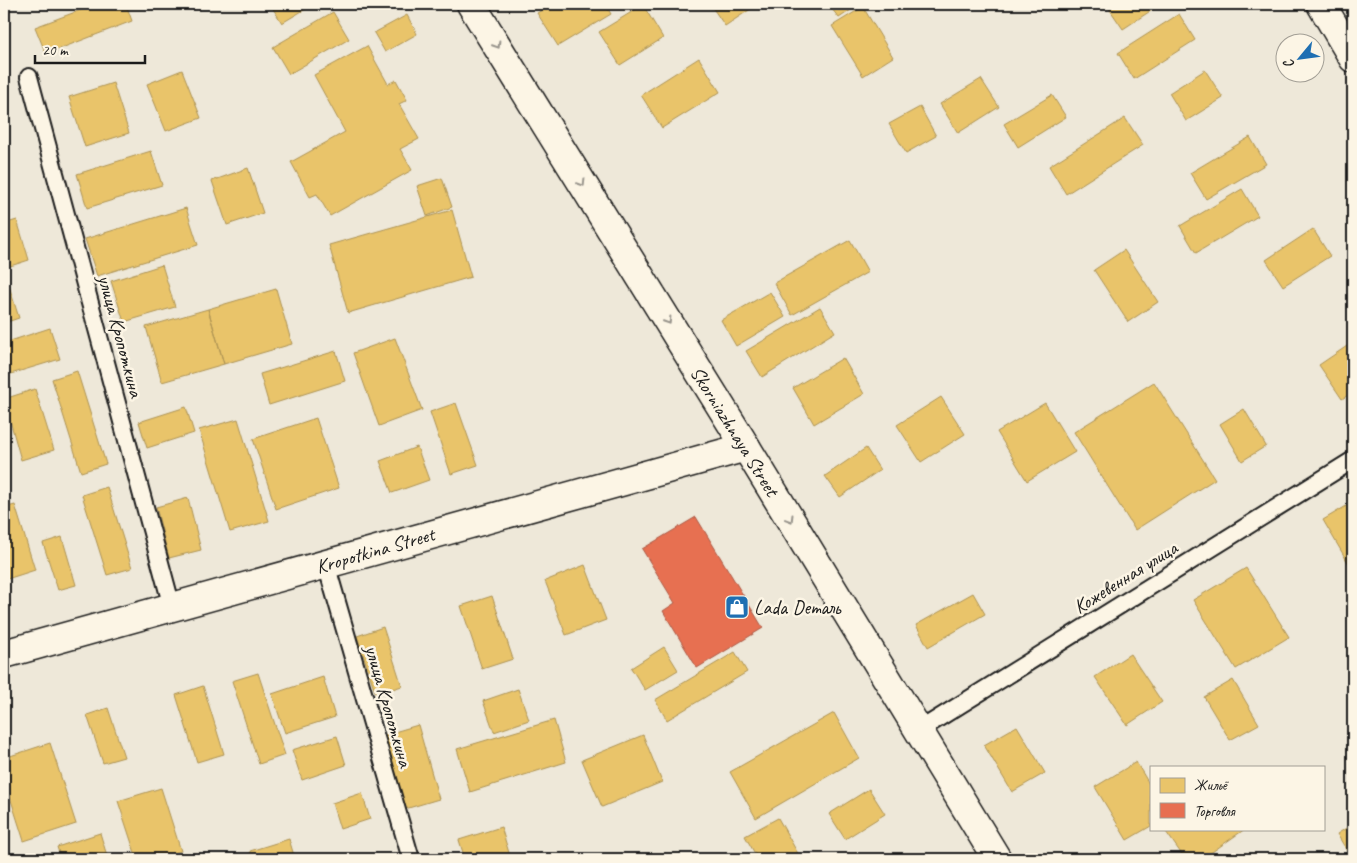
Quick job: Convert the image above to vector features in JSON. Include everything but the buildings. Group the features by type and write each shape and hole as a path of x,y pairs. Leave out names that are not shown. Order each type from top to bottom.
{"main road":[{"name":"Skorniazhnaya Street","path":"471,4 746,447 997,859"},
{"path":"1321,4 1353,58"},
{"name":"Kropotkina Street","path":"4,654 746,447"}],"lane":[{"name":"улица Кропоткина","path":"29,77 172,607"},
{"name":"Кожевенная улица","path":"918,731 1353,460"},
{"name":"улица Кропоткина","path":"326,564 411,859"}],"place":[{"name":"Lada Dеталь","path":"737,607"}]}
